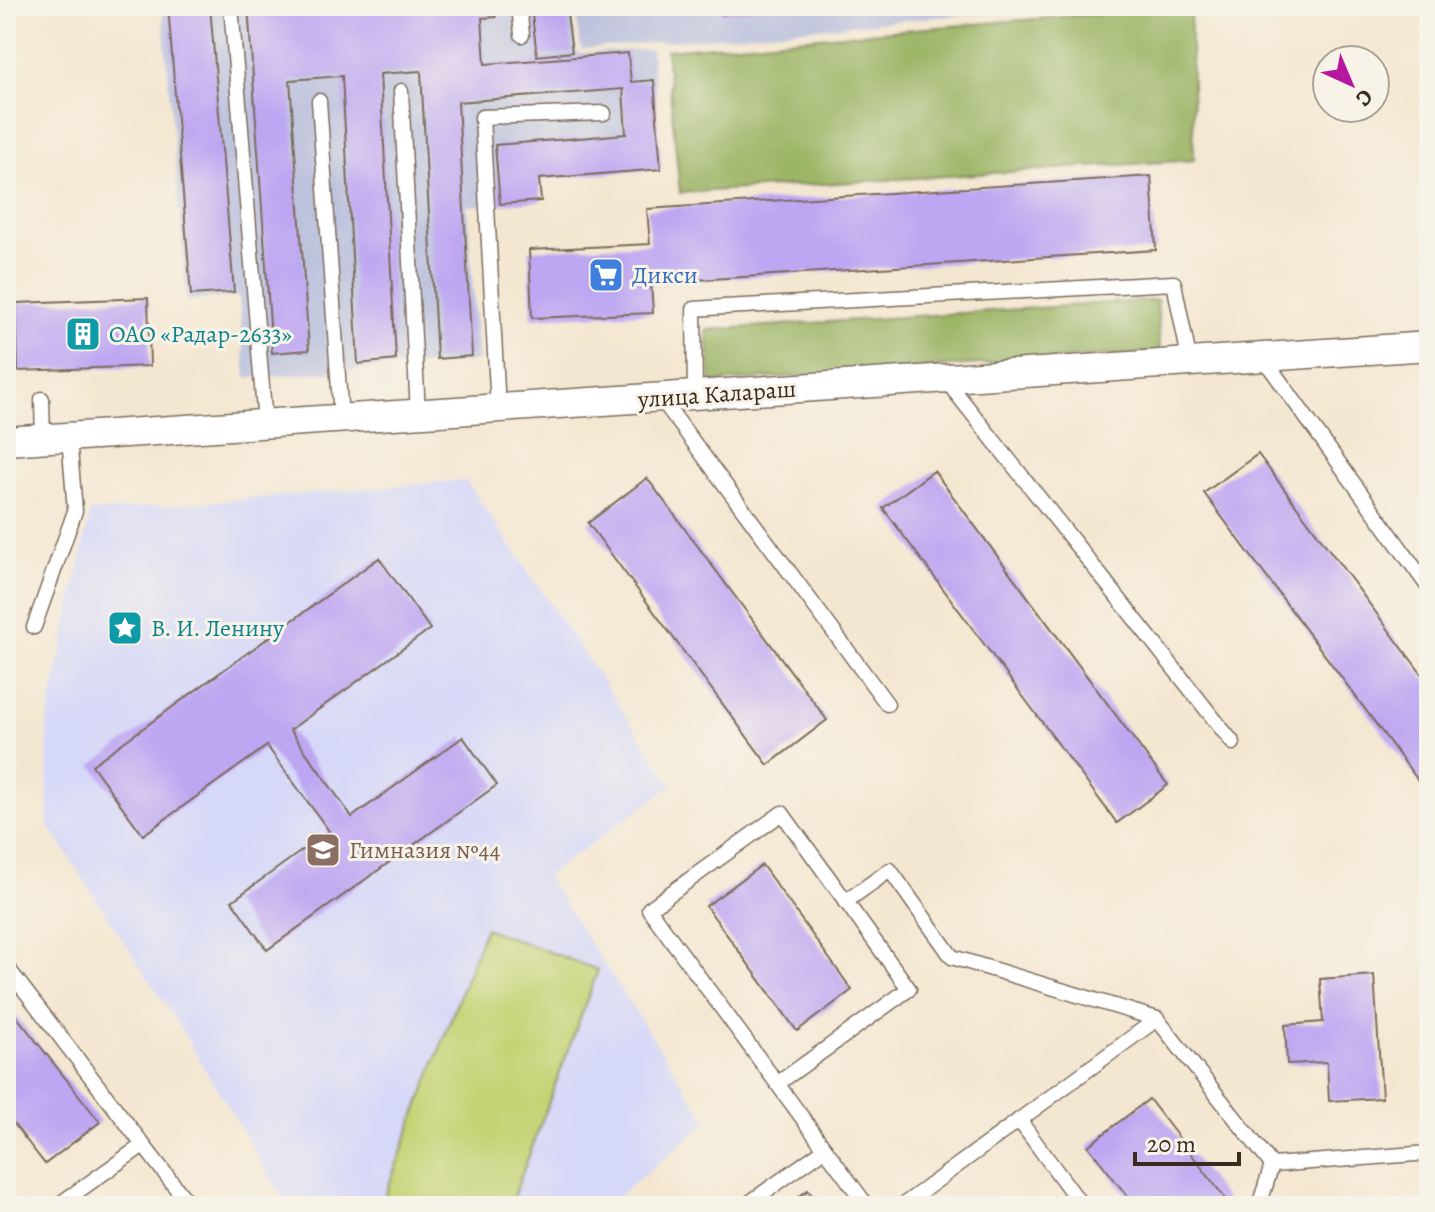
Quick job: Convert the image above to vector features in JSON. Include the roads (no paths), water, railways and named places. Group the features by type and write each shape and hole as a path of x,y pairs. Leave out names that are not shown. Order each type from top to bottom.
{"street":[{"name":"улица Калараш","path":"6,441 1429,346"}],"lane":[{"path":"231,6 265,424"},
{"path":"519,6 522,35"},
{"path":"401,91 418,413"},
{"path":"319,101 341,419"},
{"path":"498,408 482,117 604,113"},
{"path":"695,395 694,309 724,307 1174,283 1190,363"},
{"path":"1264,359 1429,588"},
{"path":"945,378 1233,743"},
{"path":"660,397 887,704"},
{"path":"34,627 75,511 56,438 42,399"},
{"path":"777,1084 909,989 782,813 649,909 777,1084 867,1206"},
{"path":"845,902 890,870 952,957 1157,1019 1272,1165"},
{"path":"6,966 190,1206"},
{"path":"902,1206 1157,1019"},
{"path":"1019,1120 1082,1206"},
{"path":"57,1206 143,1145"},
{"path":"745,1206 825,1149"},
{"path":"1272,1165 1429,1153"},
{"path":"1259,1206 1272,1165"}],"place":[{"name":"Дикси","path":"606,275"},
{"name":"ОАО «Радар-2633»","path":"83,334"},
{"name":"В. И. Ленину","path":"125,628"},
{"name":"Гимназия №44","path":"323,850"}]}
